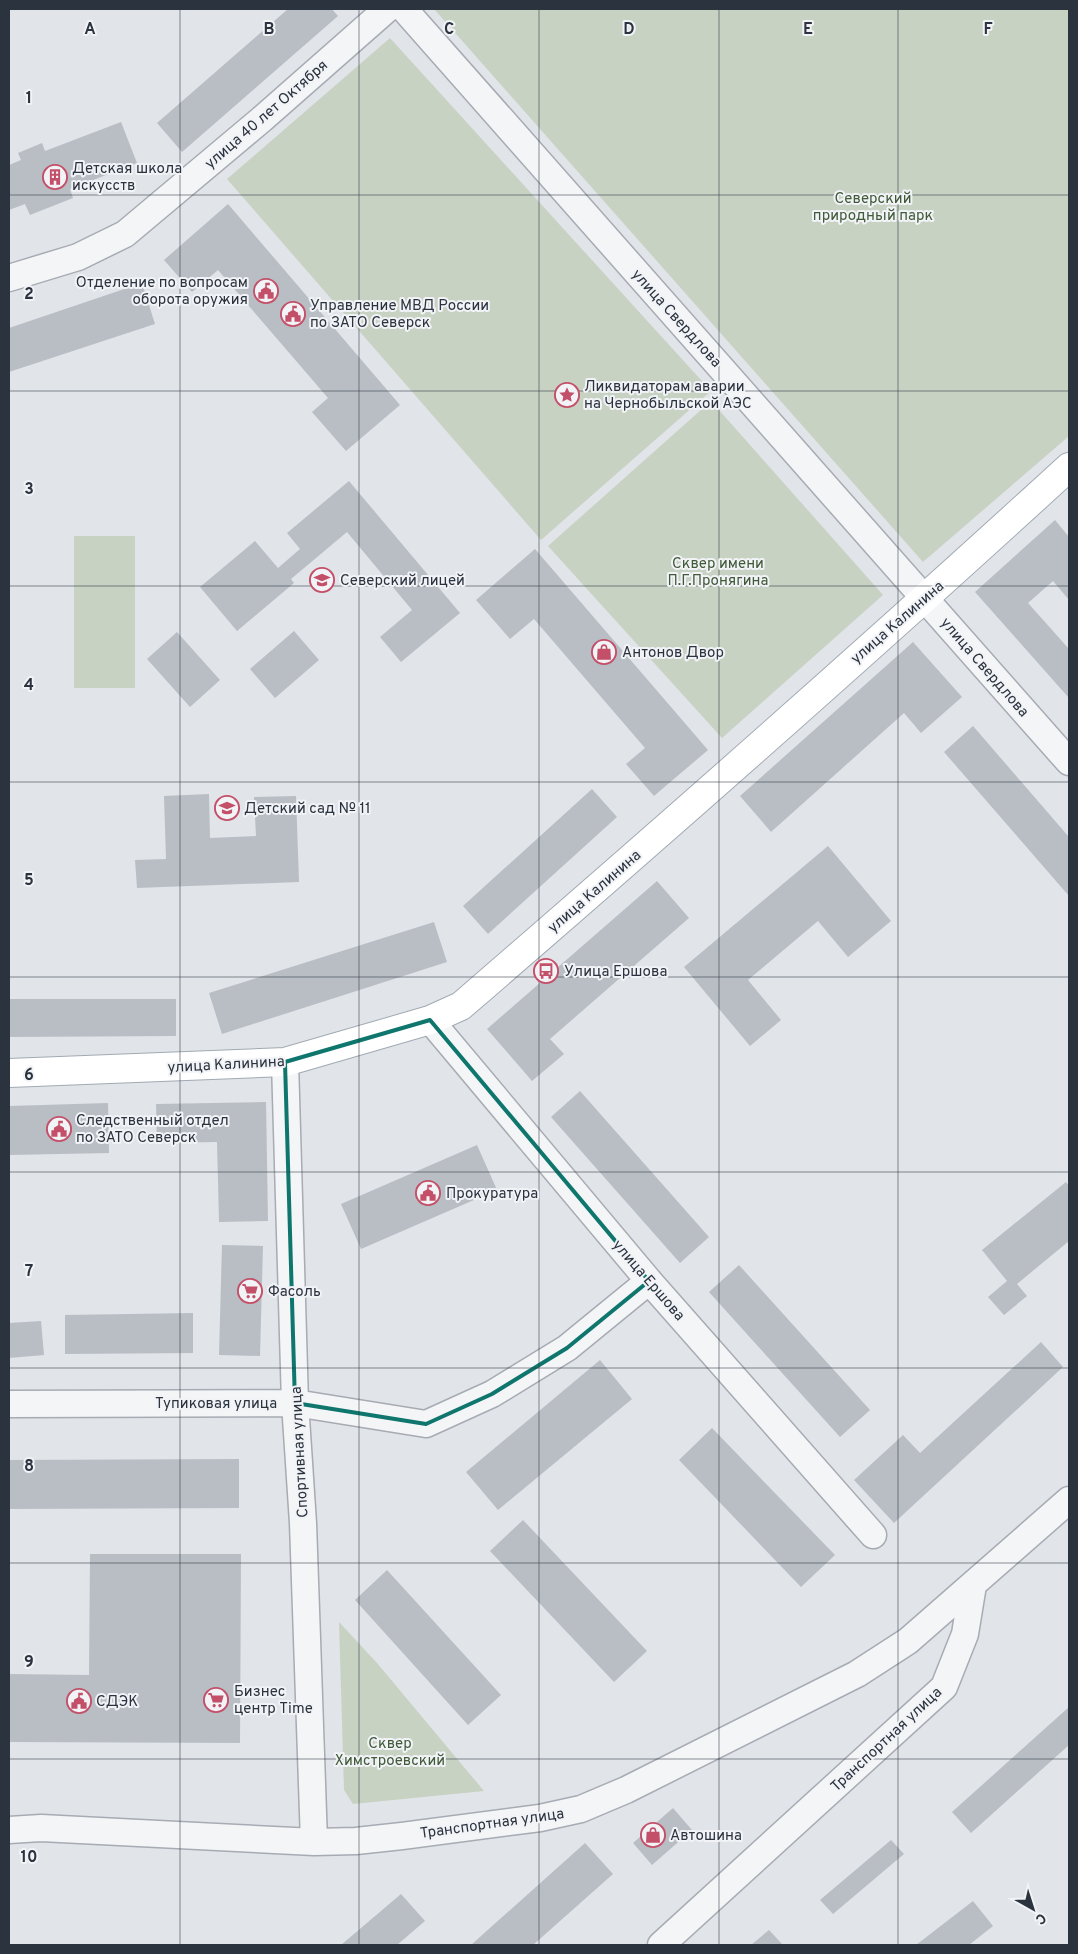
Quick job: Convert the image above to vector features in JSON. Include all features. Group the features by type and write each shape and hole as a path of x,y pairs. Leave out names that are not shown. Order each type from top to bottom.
{"main road":[{"name":"улица Калинина","path":"9,1073 285,1062 430,1020 461,1006 658,835 925,598 1069,467"}],"street":[{"name":"улица 40 лет Октября","path":"9,278 78,257 125,234 262,119 387,9"},
{"name":"улица Свердлова","path":"404,9 1069,762"},
{"name":"улица Ершова","path":"430,1020 649,1281 873,1535"},
{"name":"Спортивная улица","path":"285,1062 295,1403 303,1522 314,1842"},
{"name":"Тупиковая улица","path":"9,1404 295,1403 426,1424 492,1394 567,1348 649,1281"},
{"name":"Транспортная улица","path":"9,1830 51,1829 314,1842 356,1841 540,1818 581,1808 626,1790 857,1674 908,1641 1069,1500"},
{"name":"Транспортная улица","path":"661,1945 944,1688 965,1634 973,1585"}],"highlighted area":[{"path":"430,1020 649,1281 567,1348 492,1394 426,1424 295,1403 285,1062"}],"green space":[{"name":"Северский природный парк","path":"434,9 1069,9 1069,436 923,562"},
{"path":"390,38 711,391 541,540 227,179"},
{"name":"Сквер имени П.Г.Пронягина","path":"711,401 883,595 722,738 548,546"},
{"path":"74,536 135,536 135,688 74,688"},
{"name":"Сквер Химстроевский","path":"339,1622 377,1663 484,1791 353,1804 344,1790"}],"building":[{"path":"288,9 332,9 338,16 182,152 157,123"},
{"name":"Детская школа искусств","path":"121,122 137,163 70,189 73,198 30,215 25,204 9,210 9,165 21,160 18,153 42,143 45,151"},
{"path":"228,204 400,405 346,451 312,412 328,398 218,270 192,292 164,260"},
{"path":"142,283 155,324 9,372 9,328"},
{"path":"349,481 460,613 401,662 380,637 412,610 347,532 291,579 294,583 237,631 200,587 255,541 278,568 300,549 287,533"},
{"path":"1055,520 1069,537 1069,600 1053,581 1028,603 1069,649 1069,698 975,592"},
{"path":"535,549 708,750 654,796 626,764 645,748 534,619 510,639 476,600"},
{"path":"294,631 319,660 275,698 250,669"},
{"path":"177,632 220,680 190,707 147,659"},
{"path":"913,642 962,697 921,733 904,713 771,832 740,796"},
{"path":"973,726 1069,837 1069,896 944,752"},
{"path":"592,789 617,817 488,934 463,906"},
{"path":"209,794 210,838 256,836 254,797 296,796 299,882 137,888 135,860 166,859 164,796"},
{"path":"828,846 891,921 848,957 818,921 748,980 781,1020 750,1046 684,967"},
{"path":"657,881 689,918 550,1039 564,1054 532,1081 487,1029"},
{"path":"434,922 447,962 222,1034 209,993"},
{"path":"9,999 176,999 176,1036 9,1037"},
{"path":"580,1091 709,1237 680,1263 551,1117"},
{"path":"266,1102 268,1221 219,1222 217,1142 157,1143 156,1104"},
{"path":"108,1103 109,1153 9,1155 9,1106"},
{"path":"477,1145 497,1190 361,1249 341,1204"},
{"path":"1066,1182 1069,1186 1069,1241 1017,1284 1027,1296 1004,1315 988,1297 1007,1281 982,1250"},
{"path":"222,1245 263,1246 260,1356 219,1355"},
{"path":"739,1265 870,1410 840,1437 709,1292"},
{"path":"193,1313 193,1353 65,1354 65,1315"},
{"path":"41,1321 44,1355 9,1358 9,1323"},
{"path":"1041,1342 1063,1367 894,1523 854,1480 903,1435 920,1453"},
{"path":"600,1360 632,1399 498,1510 466,1472"},
{"path":"712,1428 835,1555 801,1587 679,1460"},
{"path":"239,1459 239,1508 9,1509 9,1460"},
{"path":"523,1520 647,1651 614,1682 490,1551"},
{"path":"90,1554 241,1554 240,1743 9,1742 9,1674 89,1675"},
{"path":"387,1570 501,1695 468,1725 355,1600"},
{"path":"1069,1707 1069,1745 971,1833 952,1812"},
{"path":"673,1808 692,1830 652,1865 633,1843"},
{"path":"891,1840 904,1854 833,1914 820,1900"},
{"path":"585,1843 613,1874 533,1945 471,1945"},
{"path":"401,1894 425,1921 397,1945 341,1945"},
{"path":"973,1901 993,1926 969,1945 916,1945"},
{"path":"769,1930 783,1945 751,1945"}],"place":[{"name":"Детская школа искусств","path":"55,177"},
{"name":"Отделение по вопросам оборота оружия","path":"266,291"},
{"name":"Управление МВД России по ЗАТО Северск","path":"293,314"},
{"name":"Ликвидаторам аварии на Чернобыльской АЭС","path":"567,395"},
{"name":"Северский лицей","path":"322,580"},
{"name":"Антонов Двор","path":"604,652"},
{"name":"Детский сад № 11","path":"227,808"},
{"name":"Улица Ершова","path":"546,971"},
{"name":"Следственный отдел по ЗАТО Северск","path":"59,1129"},
{"name":"Прокуратура","path":"428,1193"},
{"name":"Фасоль","path":"250,1291"},
{"name":"Бизнес центр Time","path":"216,1700"},
{"name":"СДЭК","path":"79,1701"},
{"name":"Автошина","path":"653,1835"}]}
